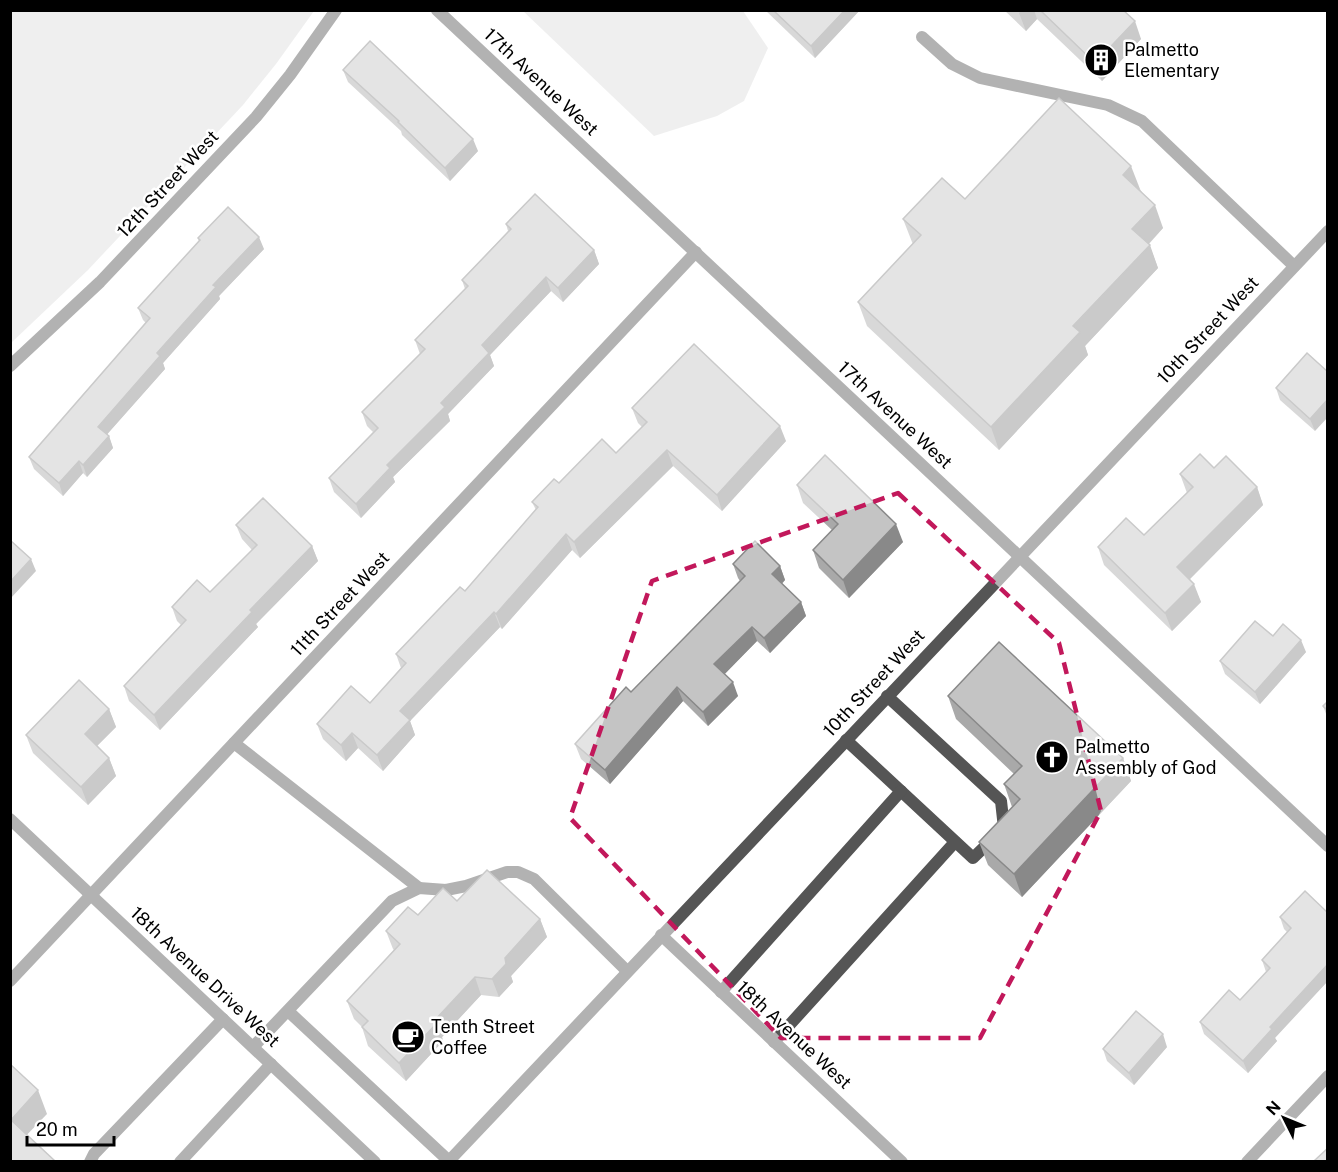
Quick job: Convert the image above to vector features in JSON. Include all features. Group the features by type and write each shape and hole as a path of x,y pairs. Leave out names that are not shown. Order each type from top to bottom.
{"street":[{"name":"12th Street West","path":"10,366 100,282 255,117 290,75 336,10"},
{"name":"17th Avenue West","path":"437,10 1328,846"},
{"path":"922,37 951,64 980,78 1108,105 1142,121 1294,266"},
{"name":"10th Street West","path":"449,1161 1328,231"},
{"name":"11th Street West","path":"10,981 696,252"},
{"path":"846,740 973,858 1004,828 1000,801 887,696"},
{"path":"234,743 419,888"},
{"path":"721,992 902,792"},
{"name":"18th Avenue Drive West","path":"10,819 375,1161"},
{"path":"774,1042 955,842"},
{"path":"253,1047 392,901 419,888 446,890 466,886 507,872 518,872 534,879 627,971"},
{"name":"18th Avenue West","path":"662,935 902,1161"},
{"path":"288,1011 449,1161"},
{"path":"90,1161 94,1154 223,1019"},
{"path":"180,1161 271,1064"},
{"path":"1247,1161 1328,1076"}],"highlighted area":[{"path":"898,493 1059,643 1101,811 980,1038 781,1038 570,818 652,581"}],"shaded area":[{"path":"11,10 314,11 243,105 88,270 11,343"},
{"path":"523,11 743,11 768,48 744,101 717,116 654,136"}],"building":[{"path":"773,10 845,10 811,46"},
{"path":"1040,10 1123,10 1135,21 1095,63"},
{"path":"370,41 473,139 445,168 399,121 343,70"},
{"path":"1059,98 1131,166 1123,175 1155,205 1132,229 1150,245 1073,326 1080,332 991,427 858,302 921,235 903,219 942,178 965,199"},
{"path":"535,194 594,250 558,288 546,277 482,345 489,353 441,403 445,407 387,465 390,468 356,504 329,478 378,428 362,412 425,349 415,340 468,286 462,280 511,229 506,224"},
{"path":"228,207 259,237 213,285 216,287 157,353 160,356 98,427 109,436 83,465 79,461 59,483 29,457 150,318 138,308"},
{"path":"694,344 780,426 717,495 667,450 574,542 566,534 496,614 494,612 400,711 410,720 377,755 352,733 341,745 317,724 351,686 370,703 406,663 396,654 460,587 465,591 538,507 532,502 554,479 559,483 602,439 616,453 647,422 632,408"},
{"path":"1307,353 1328,372 1328,399 1310,419 1276,388"},
{"path":"1200,454 1214,468 1226,456 1257,487 1177,567 1194,584 1165,613 1098,547 1126,518 1144,535 1193,487 1180,474"},
{"path":"825,455 896,524 843,580 813,550 838,524 797,485"},
{"path":"263,498 312,546 154,715 124,686 186,620 172,607 197,580 210,592 257,545 236,525"},
{"path":"10,540 31,559 10,582"},
{"path":"755,541 780,566 772,574 801,602 764,638 752,627 714,664 733,682 703,712 677,687 605,770 575,744 626,687 631,692 745,576 733,564"},
{"path":"1255,621 1273,636 1283,624 1301,640 1255,692 1220,661"},
{"path":"999,642 1123,758 1014,874 979,842 1020,799 1004,784 1022,766 948,696"},
{"path":"79,680 109,709 85,734 109,758 81,787 26,735"},
{"path":"1328,701 1328,711 1323,706"},
{"path":"487,870 540,919 505,958 506,964 492,979 475,977 434,1021 437,1023 399,1063 362,1027 368,1021 347,1001 400,944 386,931 408,907 418,915 443,888 457,901"},
{"path":"1305,891 1328,913 1328,964 1270,1027 1272,1029 1243,1061 1200,1022 1229,990 1240,1000 1270,968 1262,960 1291,928 1280,917"},
{"path":"1136,1011 1163,1034 1129,1073 1103,1049"},
{"path":"10,1064 38,1090 11,1120 55,1161 10,1161"},
{"path":"1328,1148 1328,1161 1314,1161"}],"place":[{"name":"Palmetto Elementary","path":"1101,60"},
{"name":"Palmetto Assembly of God","path":"1052,757"},
{"name":"Tenth Street Coffee","path":"408,1037"}]}
